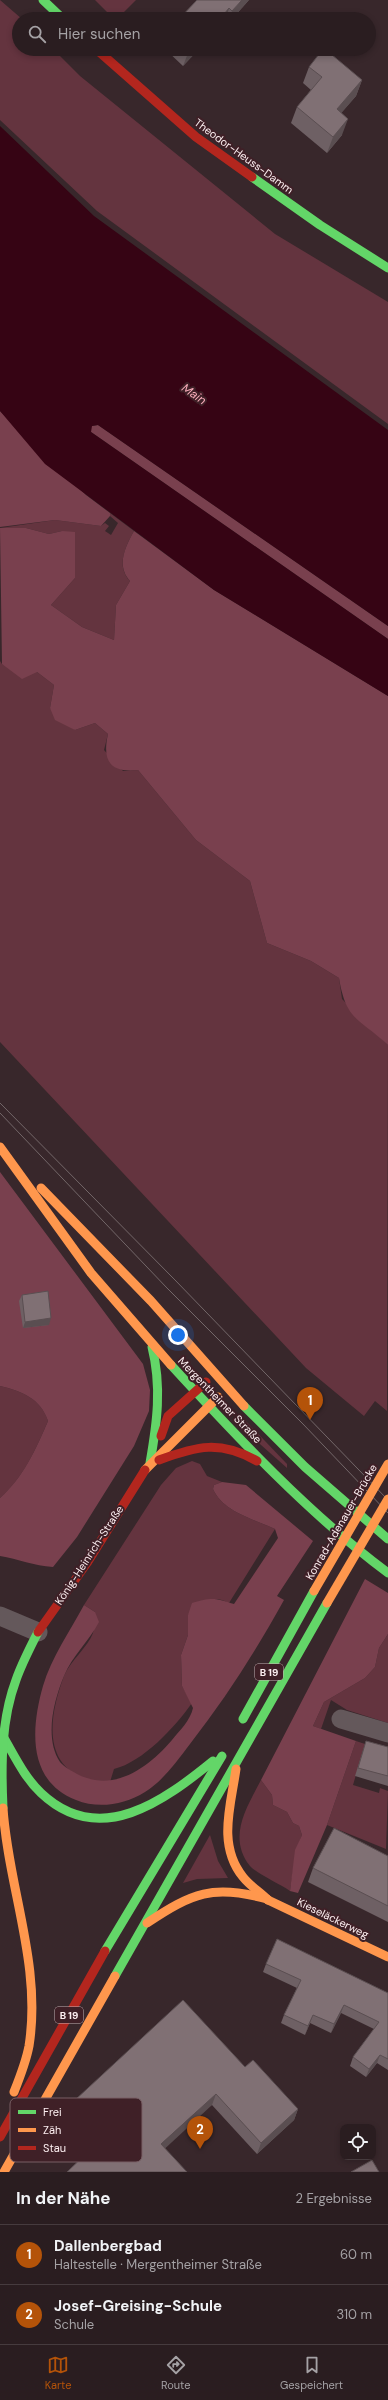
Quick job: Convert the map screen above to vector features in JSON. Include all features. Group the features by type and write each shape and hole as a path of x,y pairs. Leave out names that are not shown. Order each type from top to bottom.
{"main road":[{"path":"43,0 56,12"},
{"name":"Theodor-Heuss-Damm","path":"104,56 196,137 320,225 388,268"},
{"name":"Mergentheimer Straße","path":"0,1146 70,1246 152,1346 208,1407 279,1476 372,1561 388,1573"},
{"name":"Mergentheimer Straße","path":"0,1146 151,1301 227,1389 305,1467 388,1540"},
{"path":"152,1346 159,1371 160,1393 150,1463 195,1447 219,1446 247,1455 279,1476"},
{"name":"König-Heinrich-Straße","path":"150,1463 168,1416 214,1375"},
{"name":"König-Heinrich-Straße","path":"12,2098 21,2074 29,2045 32,2002 24,1932 5,1834 2,1793 4,1738 8,1705 14,1683 38,1632 86,1562 115,1514 150,1463 227,1389"},
{"name":"Konrad-Adenauer-Brücke","path":"239,1726 314,1591 388,1464"},
{"name":"B 19","path":"46,2098 142,1926 388,1499"},
{"name":"B 19","path":"4,1738 32,1782 48,1799 68,1811 93,1818 116,1818 135,1813 164,1799 225,1750 138,1893 22,2098"},
{"path":"237,1760 233,1796 226,1822 228,1851 240,1874 268,1900"},
{"path":"142,1926 184,1899 200,1893 213,1891 247,1893 268,1900"},
{"name":"Kieseläckerweg","path":"268,1900 388,1957"},
{"name":"König-Heinrich-Straße","path":"0,2128 10,2102"},
{"name":"B 19","path":"0,2137 10,2119"},
{"name":"B 19","path":"4,2172 10,2161"}],"street":[{"path":"0,1616 38,1632"},
{"path":"340,1719 388,1732"}],"shaded area":[{"path":"0,0 14,12 12,12 12,56 60,56 80,76 275,234 388,302 388,424 97,211 0,120"},
{"path":"95,0 136,0 124,12 107,12"},
{"path":"0,411 86,495 110,513 110,516 101,526 55,520 0,527"},
{"path":"98,425 388,626 388,639 91,432 91,426"},
{"path":"110,513 134,531 123,556 123,569 130,581 116,605 114,640 82,627 51,605 75,578 62,531 49,534 26,528 0,528 55,520 101,526 105,523 109,526 105,531 111,535 118,523 110,516"},
{"path":"0,528 26,528 49,534 62,531 75,532 75,578 51,605 82,627 114,640 116,605 130,581 123,569 123,556 134,531 214,590 388,696 388,1045 355,1018 346,1003 339,978 311,961 267,943 250,881 196,840 138,770 121,769 110,763 107,758 106,751 108,734 95,723 75,730 55,720 50,708 54,685 37,672 22,679 2,664"},
{"path":"0,661 2,664 37,672 54,685 50,708 75,730 95,723 108,734 104,750 123,771 138,770 196,840 250,881 267,943 311,961 339,978 342,999 388,1045 387,1411 375,1401 364,1416 306,1368 0,1042"},
{"path":"0,1172 143,1364 150,1390 149,1411 134,1446 77,1537 53,1567 0,1556 0,1498 16,1481 22,1472 34,1452 48,1421 41,1407 30,1397 16,1390 0,1386"},
{"path":"0,1386 16,1390 30,1397 41,1407 48,1421 34,1452 22,1472 16,1481 0,1498"},
{"path":"241,1416 287,1464 287,1468 234,1421"},
{"path":"192,1461 200,1464 207,1476 222,1482 214,1485 213,1489 224,1504 240,1514 275,1529 229,1603 223,1600 212,1599 202,1603 188,1615 188,1635 181,1655 182,1686 192,1703 158,1742 136,1759 114,1769 110,1782 89,1780 73,1773 62,1763 56,1751 53,1737 55,1706 64,1676 70,1665 91,1638 94,1631 95,1612 84,1605 161,1485 176,1468"},
{"path":"222,1482 246,1485 313,1541 277,1596 284,1600 251,1656 216,1710 164,1776 145,1792 120,1803 102,1805 84,1803 76,1800 60,1791 48,1780 41,1767 37,1752 35,1736 36,1719 43,1686 51,1665 84,1605 95,1612 99,1622 67,1669 54,1707 52,1719 52,1742 60,1762 64,1766 77,1774 91,1779 104,1781 117,1779 129,1775 141,1768 163,1750 190,1717 193,1708 182,1686 181,1655 188,1635 188,1615 192,1603 213,1599 234,1604 278,1538 275,1529 240,1514 224,1504 213,1489 214,1485"},
{"path":"365,1579 388,1593 388,1634 379,1648 375,1667 365,1678 324,1702 313,1726 356,1741 327,1825 298,1893 290,1891 295,1850 302,1835 299,1826 293,1823 287,1812 273,1805 272,1795 261,1780"},
{"path":"388,1634 388,1723 347,1710 331,1700 321,1729 313,1726 324,1702 365,1678 375,1667 379,1648"},
{"path":"356,1741 365,1744 353,1785 379,1793 380,1788 388,1791 386,1849 327,1825"},
{"path":"261,1780 272,1795 273,1805 287,1812 293,1823 299,1826 302,1835 296,1850 290,1891 253,1869 243,1855 240,1844 240,1833 245,1811"},
{"path":"210,1835 218,1861 228,1878 197,1879 183,1883"}],"water":[{"name":"Main","path":"0,126 94,216 388,430 388,626 98,425 92,426 91,432 388,639 388,696 214,590 45,464 0,411"}],"building":[{"path":"197,0 242,0 232,11 229,8 226,12 186,12"},
{"path":"318,56 333,56 362,80 337,109 348,119 333,137 297,107 322,77 309,67"},
{"path":"48,1291 51,1318 25,1322 22,1295"},
{"path":"366,1741 388,1747 388,1776 358,1768"},
{"path":"334,1828 388,1856 388,1906 313,1868"},
{"path":"277,1939 388,1993 388,2059 380,2055 369,2069 353,2057 379,2022 344,2005 334,2024 313,2015 308,2026 284,2015 301,1980 266,1964"},
{"path":"183,2000 245,2067 253,2060 298,2109 261,2143 216,2094 161,2144 187,2172 67,2172 77,2162 142,2162 142,2098 77,2098"},
{"path":"372,2160 379,2172 351,2172"}],"tram line":[{"path":"0,1103 175,1280 388,1500"},
{"path":"0,1113 167,1288 303,1424 388,1513"}],"traffic: fast":[{"path":"43,0 56,12"},
{"path":"252,177 320,225 388,268"},
{"path":"150,1463 155,1434 158,1391 152,1347"},
{"path":"171,1365 248,1447 302,1500 358,1550 388,1573"},
{"path":"244,1406 305,1467 388,1539"},
{"path":"243,1719 314,1591"},
{"path":"115,1976 327,1603"},
{"path":"3,1808 2,1759 7,1711 18,1674 38,1632"},
{"path":"4,1738 25,1774 41,1793 63,1809 86,1817 109,1818 131,1813 153,1803 174,1790 213,1761"},
{"path":"105,1951 222,1756"}],"traffic: slow":[{"path":"0,1147 91,1273 171,1365"},
{"path":"41,1188 151,1301 244,1406"},
{"path":"145,1470 218,1397"},
{"path":"314,1591 388,1464"},
{"path":"327,1603 388,1499"},
{"path":"236,1769 228,1824 230,1852 235,1865 243,1877 268,1900"},
{"path":"3,1808 6,1838 23,1926 31,1986 32,2016 29,2046 25,2064 14,2092"},
{"path":"147,1923 177,1904 204,1894 232,1892 267,1899"},
{"path":"268,1900 388,1957"},
{"path":"46,2098 115,1976"},
{"path":"4,2172 10,2161"}],"traffic: jam":[{"path":"104,56 196,137 252,177"},
{"path":"161,1436 168,1416 206,1382"},
{"path":"159,1460 185,1451 208,1447 231,1450 244,1454 257,1461"},
{"path":"38,1632 87,1563 145,1470"},
{"path":"22,2098 105,1951"},
{"path":"0,2137 10,2119"}],"place":[{"name":"Dallenbergbad","path":"310,1420"},
{"name":"Josef-Greising-Schule","path":"200,2149"}]}
